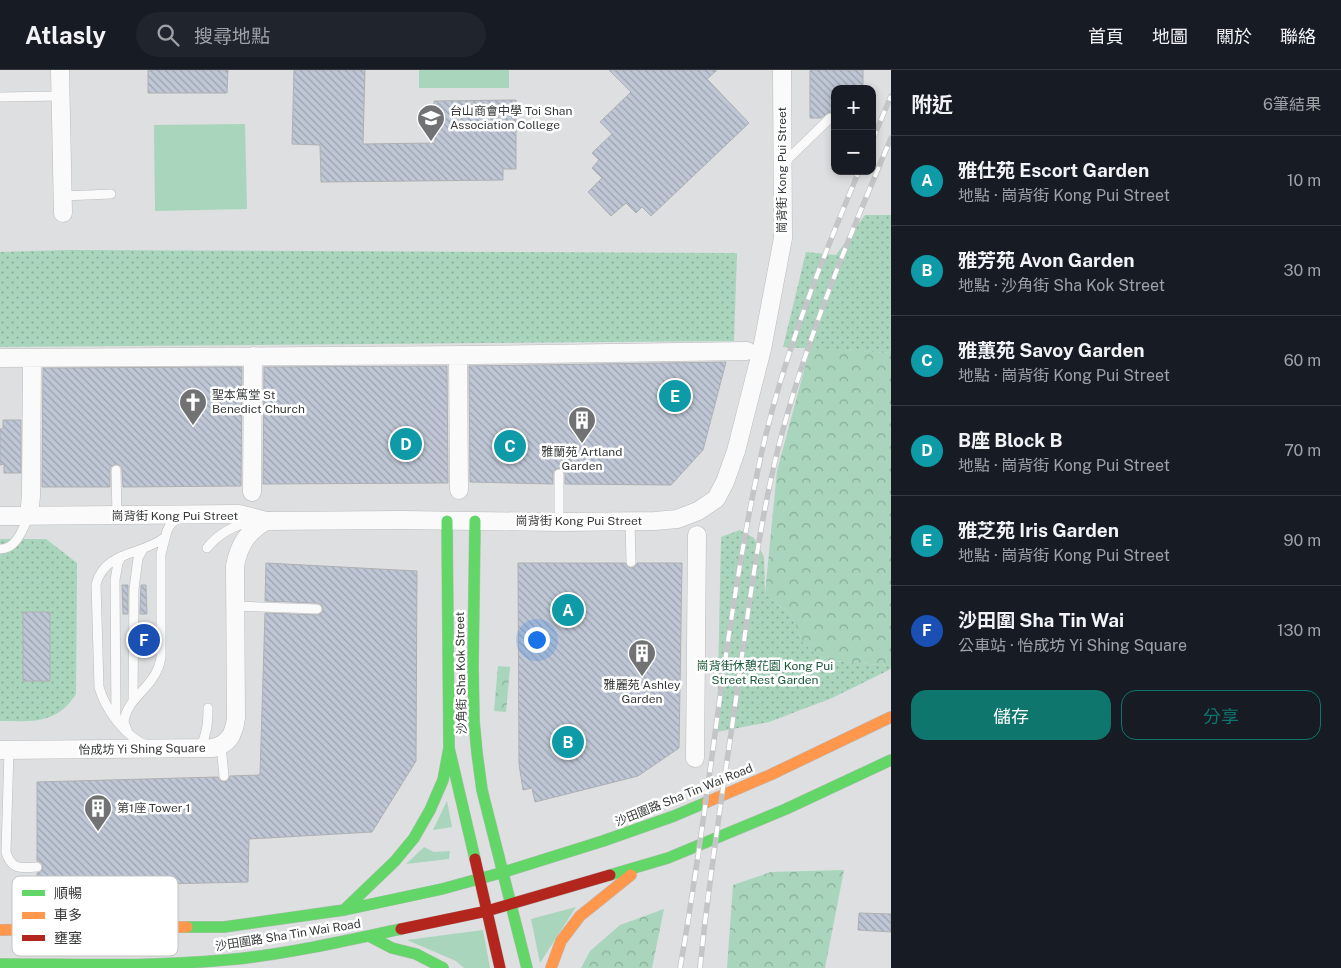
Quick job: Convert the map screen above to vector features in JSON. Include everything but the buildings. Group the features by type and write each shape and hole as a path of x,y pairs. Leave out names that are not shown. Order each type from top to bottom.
{"main road":[{"name":"沙角街 Sha Kok Street","path":"447,521 449,748 480,878"},
{"name":"沙角街 Sha Kok Street","path":"475,522 474,721 482,790 527,968"},
{"name":"沙田圍路 Sha Tin Wai Road","path":"178,928 224,927 344,910 442,889 504,872 603,841 682,812 763,778 891,717"},
{"path":"344,910 395,861 414,838 430,810 443,780 449,748"},
{"name":"沙田圍路 Sha Tin Wai Road","path":"0,964 126,964 225,960 319,946 487,911 640,868 668,858 742,828 891,760"},
{"path":"551,968 561,941 580,916 640,868"},
{"path":"480,878 500,968"},
{"path":"369,936 392,948 416,954 443,968"}],"street":[{"path":"60,70 63,204"},
{"name":"崗背街 Kong Pui Street","path":"0,516 239,514 266,521 630,522 677,519 698,511 716,499 725,482 736,451 762,349 783,238 782,70"},
{"path":"0,358 747,351"},
{"path":"458,355 460,490"},
{"path":"252,492 253,356"},
{"path":"29,516 31,496 32,358"},
{"name":"怡成坊 Yi Shing Square","path":"4,750 200,748 221,746 230,739 234,730 235,566 238,552 244,539 254,528 266,521"},
{"path":"695,758 697,536"}],"lane":[{"path":"0,97 60,96"},
{"path":"782,165 830,118"},
{"path":"63,204 111,194"},
{"path":"116,470 117,516"},
{"path":"559,474 559,522"},
{"path":"128,732 124,722 128,707 153,679 159,668 161,657 161,554 164,538 170,525 182,514"},
{"path":"0,549 11,546 16,541 29,516"},
{"path":"207,548 215,539 229,530 245,523 266,521"},
{"path":"630,522 631,562"},
{"path":"155,749 143,744 128,732 102,699 99,686 96,584 102,570 110,562 157,543 164,538"},
{"path":"133,701 134,589 138,558 143,549"},
{"path":"116,719 115,580 118,563 122,556"},
{"path":"234,606 317,608"},
{"path":"200,748 206,737 208,708"},
{"path":"221,746 224,776"},
{"path":"4,750 9,770 5,825 8,860 19,868 37,867"}],"green space":[{"path":"419,70 509,70 509,88 419,88"},
{"path":"245,124 247,209 155,211 154,125"},
{"path":"865,215 891,215 891,353 783,347 806,252 836,255"},
{"path":"66,250 737,253 734,341 0,347 0,252"},
{"path":"810,348 891,353 891,666 823,660 803,643 791,615 765,594 777,471"},
{"name":"崗背街休憩花園 Kong Pui Street Rest Garden","path":"740,530 754,538 764,557 765,594 791,615 803,643 823,660 891,666 891,669 832,698 769,722 717,732 721,537"},
{"path":"0,539 46,539 77,563 76,694 60,711 43,719 33,721 0,721"},
{"path":"498,666 510,667 506,712 494,711"},
{"path":"447,801 452,827 433,830"},
{"path":"424,847 434,852 450,851 449,859 406,864"},
{"path":"844,870 825,968 727,968 733,885 771,872"},
{"path":"576,907 540,963 531,919"},
{"path":"664,909 652,968 581,968 590,951 620,925"},
{"path":"483,930 490,968 464,968 456,961 407,940"}],"railway":[{"path":"876,132 891,96"},
{"path":"700,968 712,867 749,603 759,539 779,445 802,366 829,289 891,138"},
{"path":"680,968 701,839 738,580 762,451 781,379 804,309 857,175"}],"traffic: fast":[{"path":"447,521 449,748 475,859"},
{"path":"475,521 473,667 474,721 477,753 482,790 527,968"},
{"path":"344,910 395,861 414,838 430,810 443,780 449,748"},
{"path":"610,875 668,858 786,809 891,760"},
{"path":"187,927 224,927 344,910 442,889 603,841 674,816 707,802"},
{"path":"0,964 141,964 225,960 291,951 401,929"},
{"path":"369,936 392,948 416,954 443,968"}],"traffic: slow":[{"path":"707,802 770,775 891,717"},
{"path":"551,968 561,941 580,916 631,875"},
{"path":"178,927 187,927"},
{"path":"0,930 12,930"}],"traffic: jam":[{"path":"475,859 500,968"},
{"path":"401,929 487,911 610,875"}],"place":[{"name":"台山商會中學 Toi Shan Association College","path":"431,142"},
{"name":"雅芝苑 Iris Garden","path":"675,396"},
{"name":"聖本篤堂 St Benedict Church","path":"193,426"},
{"name":"B座 Block B","path":"406,444"},
{"name":"雅蘭苑 Artland Garden","path":"582,444"},
{"name":"雅蕙苑 Savoy Garden","path":"510,446"},
{"name":"雅仕苑 Escort Garden","path":"568,610"},
{"name":"沙田圍 Sha Tin Wai","path":"144,640"},
{"name":"雅麗苑 Ashley Garden","path":"642,677"},
{"name":"雅芳苑 Avon Garden","path":"568,742"},
{"name":"第1座 Tower 1","path":"98,832"}]}
